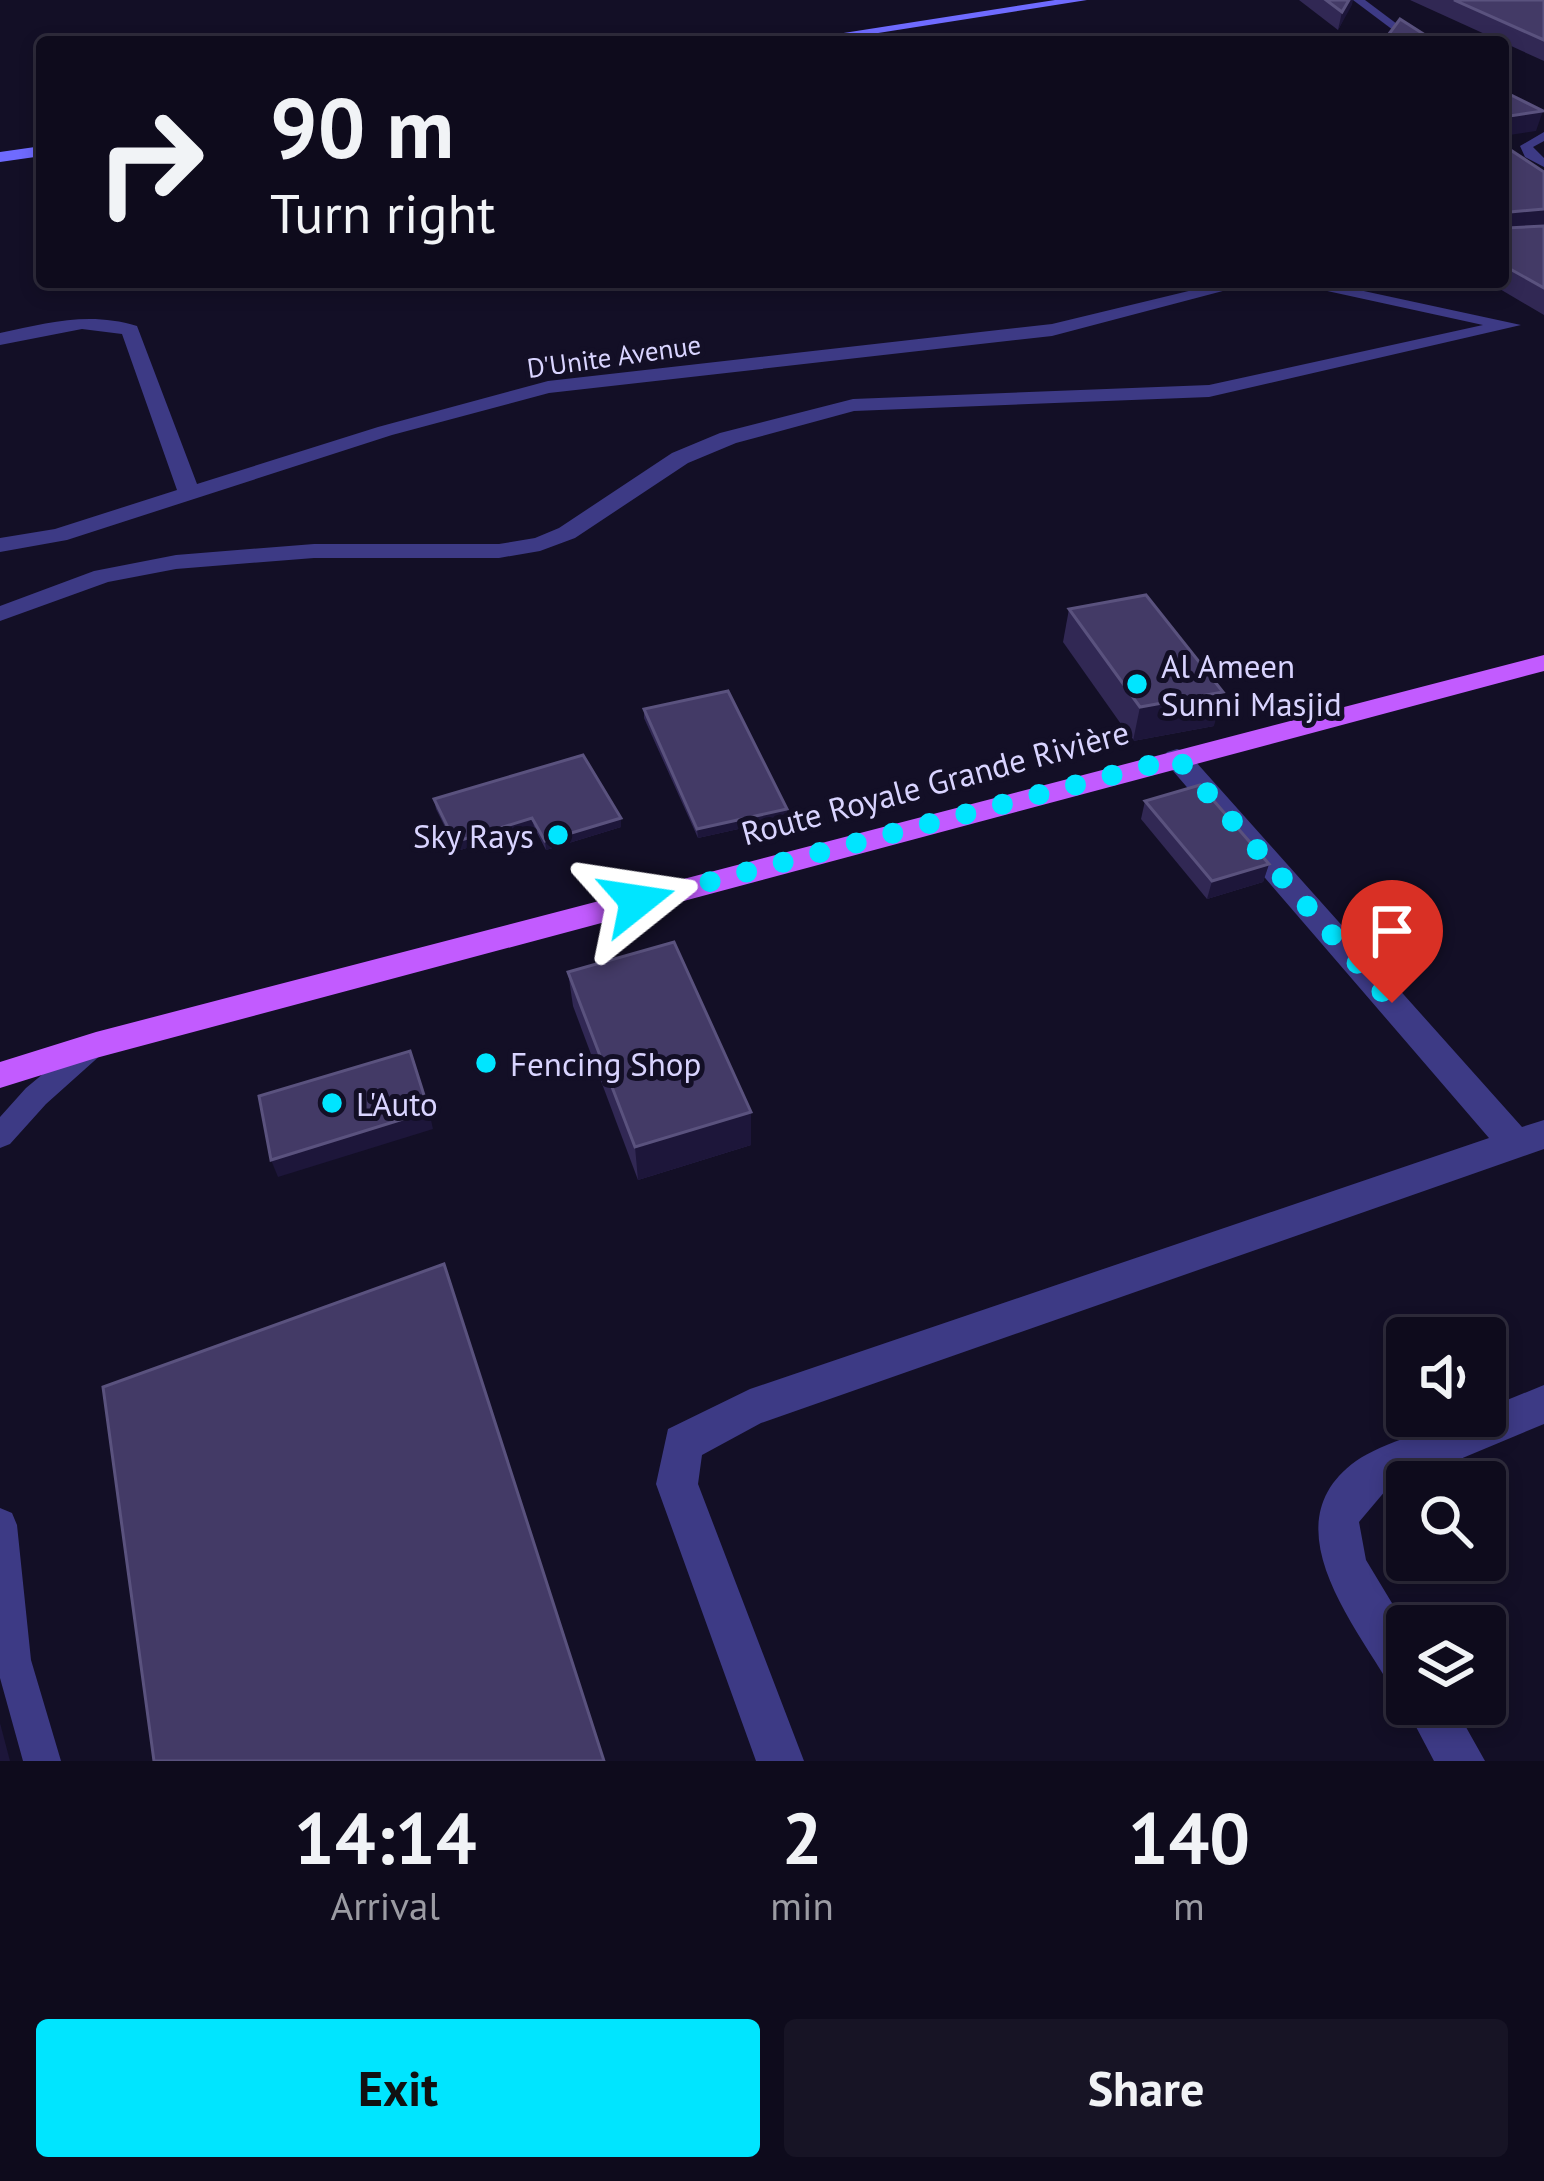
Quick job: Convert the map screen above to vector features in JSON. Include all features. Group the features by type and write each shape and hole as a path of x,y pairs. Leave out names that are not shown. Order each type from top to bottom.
{"main road":[{"name":"Route Royale Grande Rivière","path":"0,1076 96,1045 1544,663"}],"street":[{"path":"835,36 1081,0"},
{"path":"0,157 36,152"},
{"name":"D'Unite Avenue","path":"0,545 59,535 548,387 1052,330 1224,288"},
{"path":"0,614 102,576 176,562 314,550 499,550 540,544 567,532 680,458 728,438 853,405 1209,391 1510,325 1325,288"},
{"path":"0,339 77,324 113,323 130,330 189,492"},
{"path":"780,1761 677,1484 676,1462 683,1442 750,1408 1529,1139 1177,758"},
{"path":"1386,1635 1346,1567 1337,1516 1371,1476 1544,1404"},
{"path":"1440,1725 1461,1761"}],"lane":[{"path":"1358,0 1408,36"},
{"path":"1544,136 1526,146 1529,154 1544,163"},
{"path":"0,1136 36,1096 96,1045"},
{"path":"0,1525 13,1660 42,1761"}],"building":[{"path":"1326,0 1349,0 1342,12"},
{"path":"1454,0 1544,0 1544,40"},
{"path":"1400,19 1427,36 1387,36"},
{"path":"1509,94 1543,111 1509,116"},
{"path":"1509,149 1544,172 1544,209 1510,212 1509,217"},
{"path":"1544,226 1544,288 1509,268 1509,228"},
{"path":"1146,595 1223,692 1140,707 1069,609"},
{"path":"728,691 787,809 697,829 644,709"},
{"path":"583,755 621,818 545,841 532,818 455,842 434,799"},
{"path":"1200,785 1269,864 1212,881 1145,801"},
{"path":"674,942 751,1112 635,1147 568,972"},
{"path":"410,1051 429,1111 271,1160 259,1096"},
{"path":"444,1264 604,1761 154,1761 103,1387"}],"place":[{"name":"Al Ameen Sunni Masjid","path":"1137,684"},
{"name":"Sky Rays","path":"558,835"},
{"name":"Fencing Shop","path":"486,1063"},
{"name":"L'Auto","path":"332,1103"}],"route":[{"path":"637,901 1177,758 1392,1003"}]}
